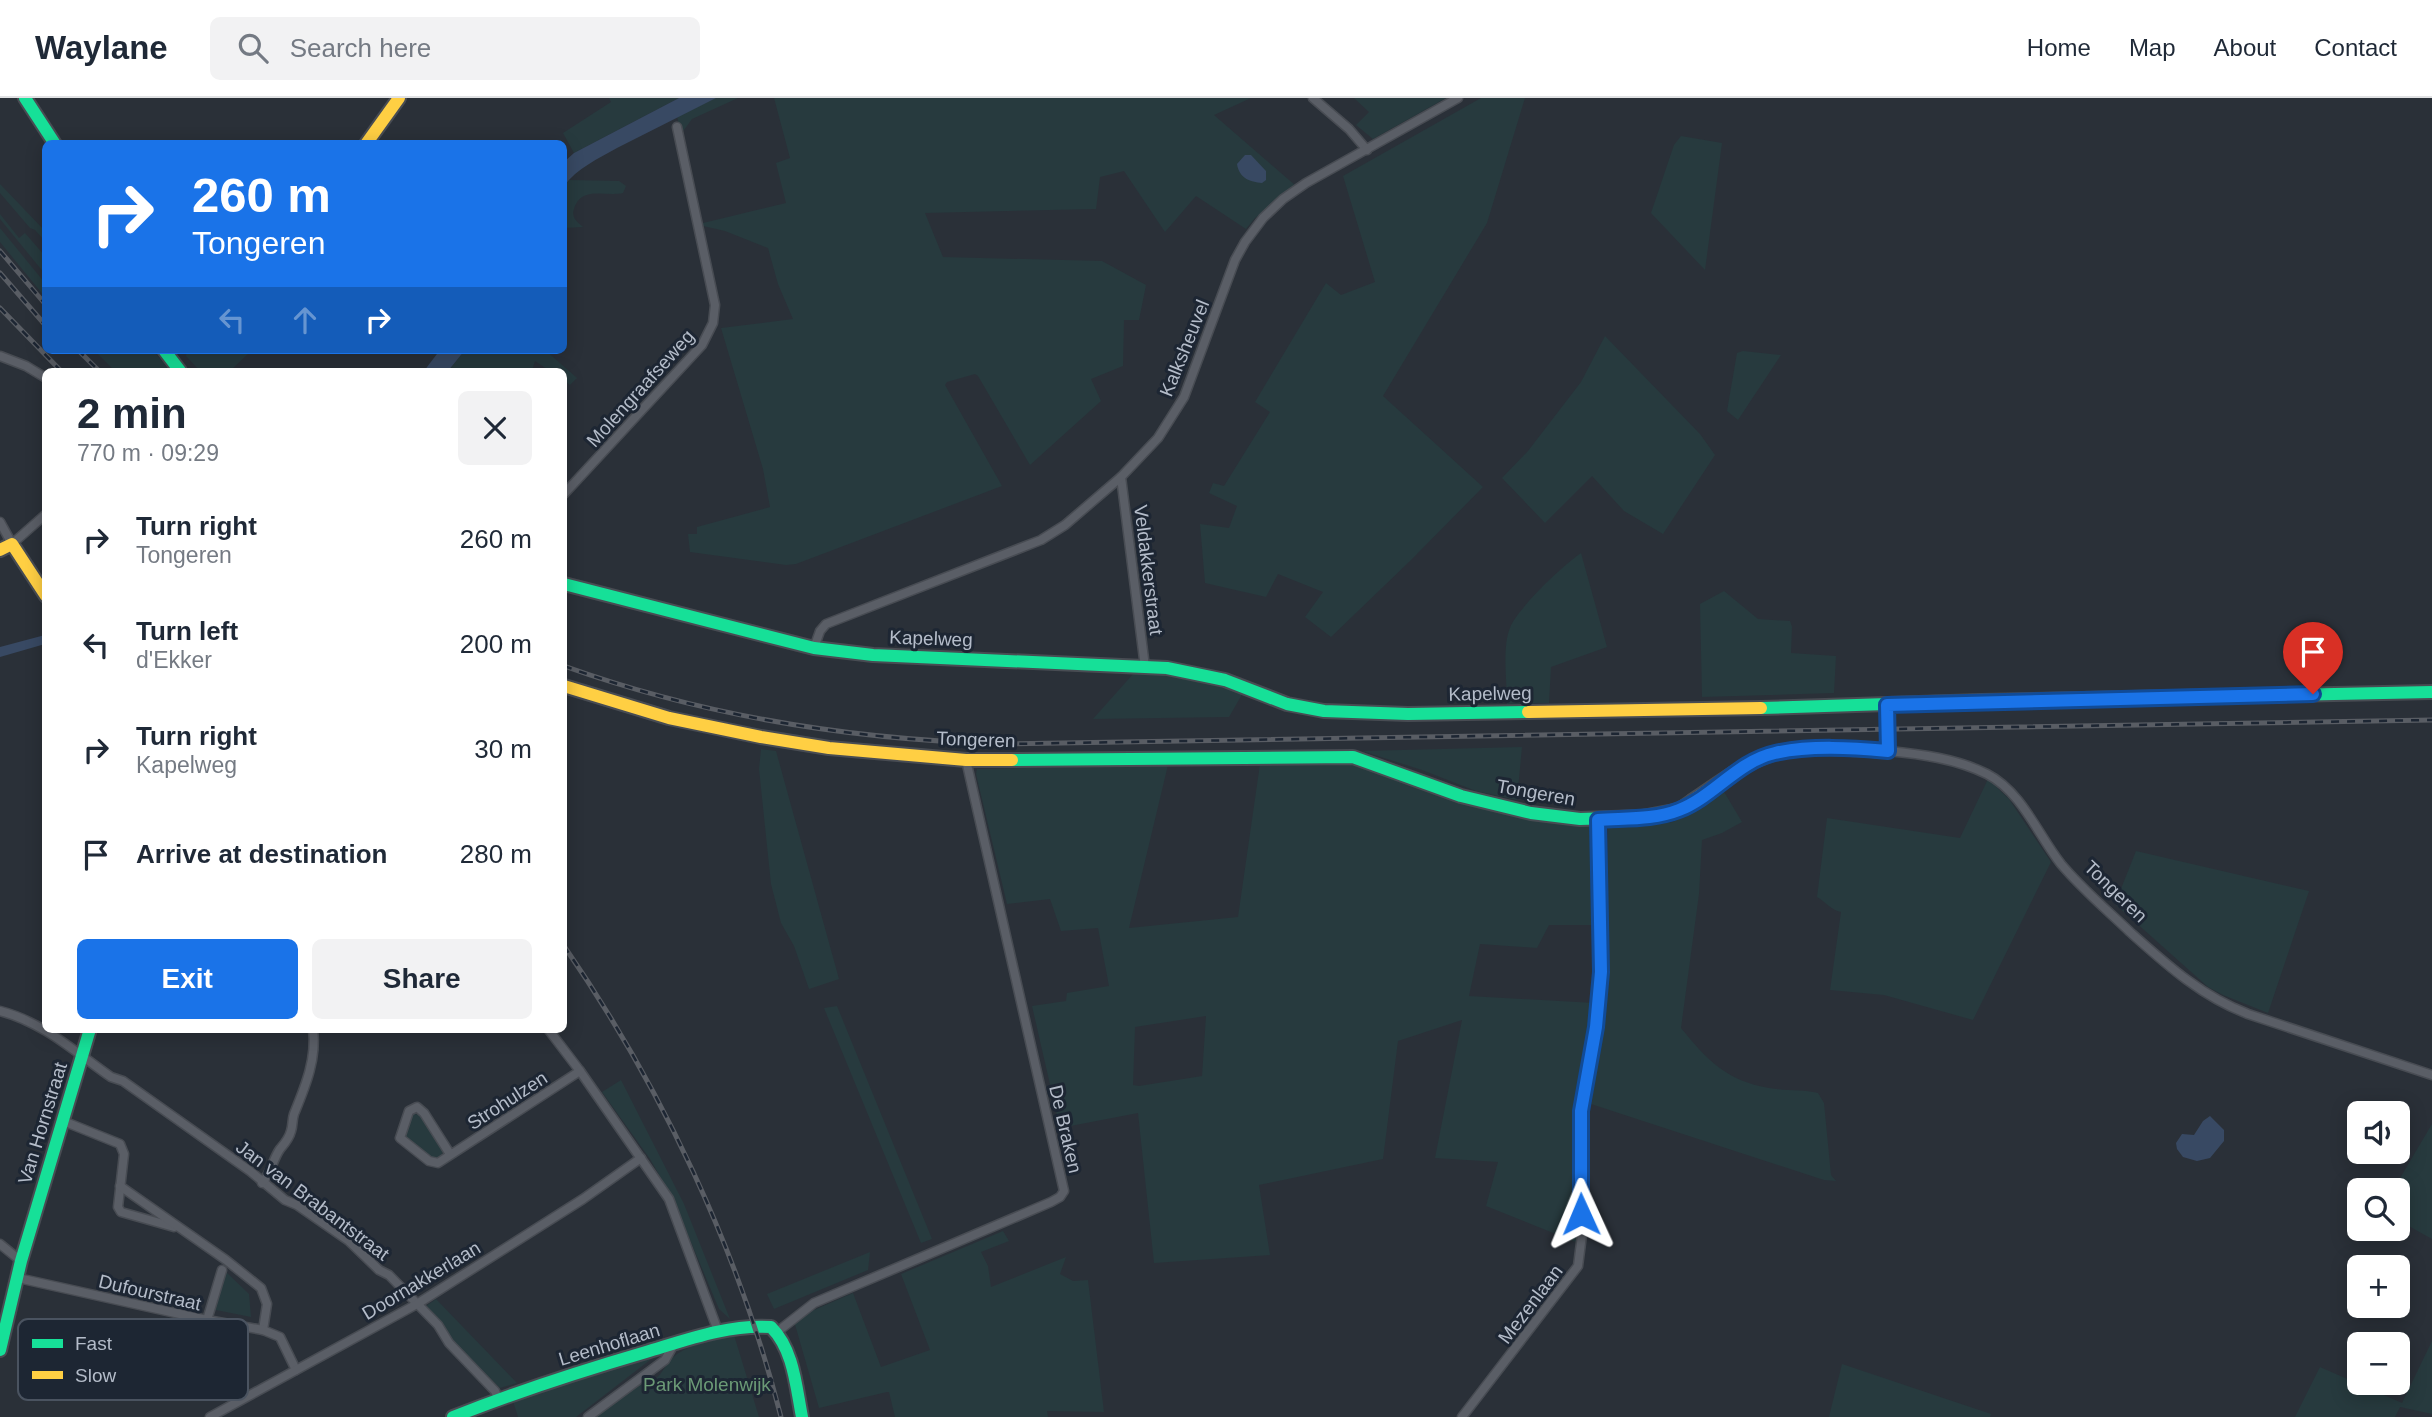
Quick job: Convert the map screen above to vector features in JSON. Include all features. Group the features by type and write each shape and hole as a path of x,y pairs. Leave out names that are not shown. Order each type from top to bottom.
{"street":[{"path":"25,98 52,140"},
{"path":"369,140 399,98"},
{"path":"1313,98 1349,129 1367,150"},
{"name":"Kalksheuvel","path":"814,648 820,631 827,624 1054,533 1121,477 1158,438 1184,397 1236,260 1253,230 1283,200 1306,183 1458,98"},
{"name":"Molengraafseweg","path":"567,491 690,360 709,335 713,323 715,305 677,127"},
{"path":"0,356 42,376"},
{"name":"Veldakkerstraat","path":"1121,477 1145,667"},
{"path":"6,547 42,517"},
{"path":"0,522 6,547 42,591"},
{"name":"Kapelweg","path":"567,585 814,648 873,655 1145,667 1206,675 1240,684 1287,704 1309,710 1337,712 1422,714 2432,692"},
{"name":"Tongeren","path":"567,687 669,718 829,748 966,760 1353,757 1365,759 1461,796 1506,808 1598,820 1642,817 1679,810 1748,764 1774,753 1805,749 1888,751 1930,756 1959,763 1988,775 2008,790 2061,864 2081,886 2199,990 2226,1006 2432,1075"},
{"path":"1887,705 1888,751"},
{"name":"De Braken","path":"777,1332 814,1303 1051,1202 1064,1191 966,760"},
{"name":"Mezenlaan","path":"1462,1417 1578,1266 1582,1235 1581,1111 1596,1027 1601,972 1598,820"},
{"name":"Jan van Brabantstraat","path":"0,1011 21,1017 42,1028"},
{"name":"Jan van Brabantstraat","path":"50,1033 250,1171 285,1200 297,1205 349,1241 379,1270 389,1275 439,1325 449,1343 495,1391 498,1398"},
{"name":"Van Hornstraat","path":"0,1350 21,1261 89,1033"},
{"path":"262,1183 270,1174 293,1127 293,1118 304,1094 315,1046 313,1033"},
{"path":"551,1033 670,1199 718,1331"},
{"name":"Strohulzen","path":"450,1154 580,1071"},
{"path":"417,1107 424,1113 450,1154 438,1163 433,1163 400,1138 409,1111 417,1107"},
{"path":"63,1121 120,1144 124,1154 118,1207 121,1212 182,1229"},
{"name":"Doornakkerlaan","path":"248,1396 417,1304 583,1199 641,1158"},
{"path":"120,1186 226,1259 261,1288 267,1304 263,1330 280,1337 296,1370"},
{"path":"0,1244 21,1261"},
{"path":"208,1319 222,1270"},
{"name":"Dufourstraat","path":"18,1278 198,1319"},
{"name":"Leenhoflaan","path":"453,1417 498,1398 718,1331 764,1324 777,1332"},
{"name":"Dufourstraat","path":"248,1328 263,1330"},
{"path":"777,1332 786,1349 802,1417"},
{"path":"588,1417 665,1360 674,1344"},
{"name":"Doornakkerlaan","path":"210,1417 241,1400"}],"green space":[{"path":"609,98 679,98 574,153 563,133 611,102"},
{"path":"716,98 738,98 692,119 681,134 677,116"},
{"path":"774,98 1251,98 1214,115 1296,186 1255,218 1246,229 1196,196 1165,232 1124,171 1100,177 1096,209 925,213 943,257 1102,261 1146,285 1139,320 1124,320 1123,366 1091,379 1101,401 1030,465 978,376 975,374 947,382 945,385 1002,486 796,564 786,565 690,552 688,534 697,534 697,527 770,507 763,469 721,328 793,319 778,284 768,248 725,231 703,226 703,223 786,203 776,163 790,158"},
{"path":"1354,98 1446,98 1373,139 1356,125 1369,112"},
{"path":"1481,98 1525,98 1487,223 1383,396 1483,487 1331,637 1305,617 1323,592 1278,574 1266,597 1205,583 1200,524 1229,528 1237,506 1209,493 1213,483 1224,486 1270,412 1255,402 1326,283 1341,295 1375,282 1343,176"},
{"path":"1681,136 1722,143 1705,270 1651,213 1674,145"},
{"path":"569,180 619,181 626,186 623,193 588,194 582,197 573,214 583,227 567,228"},
{"path":"0,184 42,228 42,238 30,228 0,193"},
{"path":"0,214 19,238 25,233 42,253 42,270 0,219"},
{"path":"0,228 42,279 42,293 0,242"},
{"path":"1605,336 1700,434 1715,455 1663,534 1624,511 1592,476 1545,523 1502,478 1528,451 1581,382"},
{"path":"1743,351 1781,355 1738,420 1727,411 1737,353"},
{"path":"98,354 156,354 168,368 112,368"},
{"path":"248,354 233,368 197,368 186,356"},
{"path":"462,354 550,354 566,368 546,368 535,361 533,368 450,368"},
{"path":"567,369 577,378 570,385 567,382"},
{"path":"1581,553 1607,647 1551,667 1549,703 1507,704 1506,654 1510,628 1541,588"},
{"path":"1724,591 1758,619 1790,621 1791,653 1836,656 1834,693 1702,697 1700,604"},
{"path":"1134,673 1196,677 1244,691 1229,717 1093,719"},
{"path":"1522,747 1517,800 1476,791 1362,751"},
{"path":"761,749 776,751 839,979 809,989 794,946 781,923 771,884 759,769"},
{"path":"1361,762 1393,773 1592,824 1595,925 1549,925 1537,948 1480,944 1469,996 1595,1003 1575,1134 1574,1181 1578,1243 1486,1206 1498,1162 1435,1158 1462,1020 1398,1041 1383,1159 1259,1185 1270,1255 1154,1263 1138,1113 1060,1128 1032,1006 1066,1001 1067,993 1109,986 1098,928 1061,931 1050,899 1007,904 977,769 1168,765 1129,928 1238,917 1260,764","holes":["1206,1016 1202,1076 1133,1085 1135,1027"]},
{"path":"1988,779 2009,799 2051,862 1973,1020 1884,995 1830,990 1841,912 1817,897 1827,818 1960,838"},
{"path":"1723,790 1742,822 1702,840 1699,894 1681,1028 1709,1059 1741,1080 1769,1088 1818,1093 1824,1103 1831,1175 1836,1181 1824,1180 1591,1104 1606,1014 1608,824 1651,825 1673,822"},
{"path":"2136,851 2309,891 2268,1013 2208,987 2115,904"},
{"path":"837,1006 932,1239 921,1243 824,1008"},
{"path":"621,1080 684,1204 730,1319 719,1309 672,1197 650,1159 602,1092"},
{"path":"413,1114 421,1115 442,1148 439,1159 430,1159 405,1137"},
{"path":"2432,1124 2432,1239 2410,1227 2410,1178 2400,1178"},
{"path":"1003,1231 1009,1241 981,1252 988,1266 991,1287 1066,1257 1060,1274 1073,1281 1088,1280 1104,1412 1047,1411 1048,1417 895,1417 889,1392 819,1408 794,1321 798,1317 853,1293 881,1367 930,1350 901,1274"},
{"path":"870,1252 868,1270 774,1309 767,1294"},
{"path":"226,1272 249,1294 251,1317 211,1309"},
{"path":"436,1299 517,1383 500,1388 438,1328 426,1306"},
{"name":"Park Molenwijk","path":"734,1335 759,1417 593,1417 651,1375 650,1383 681,1351"},
{"path":"2432,1341 2432,1414 2400,1407 2395,1417 2295,1417 2320,1367 2347,1379 2347,1395 2384,1395 2402,1403 2406,1395 2410,1395 2410,1386"},
{"path":"659,1353 576,1417 518,1417 512,1398"},
{"path":"1842,1364 1991,1414 1990,1417 1829,1417"}],"water":[{"path":"679,98 716,98 595,160 567,183 567,159 574,153"},
{"path":"1245,155 1251,155 1266,171 1266,180 1262,183 1249,180 1240,173 1237,164"},
{"path":"437,354 462,354 450,368 426,368"},
{"path":"42,636 42,645 0,657 0,647"},
{"path":"2210,1116 2224,1130 2224,1141 2210,1158 2197,1161 2183,1157 2176,1143 2182,1134 2194,1135 2203,1121"}],"railway":[{"path":"0,251 42,300"},
{"path":"0,273 42,321"},
{"path":"0,308 42,351"},
{"path":"45,354 58,368"},
{"path":"82,354 96,368"},
{"path":"567,667 672,699 781,723 892,737 1005,744 2432,720"},
{"path":"567,950 633,1056 693,1172 743,1292 781,1417"}],"traffic: fast":[{"path":"25,98 52,140"},
{"path":"167,354 178,368"},
{"path":"567,585 814,648 873,655 1167,668 1225,680 1287,704 1324,711 1408,714 1528,712"},
{"path":"1761,708 2432,692"},
{"path":"1012,760 1353,757 1461,796 1531,813 1580,819 1642,817 1679,810 1692,801"},
{"path":"0,1350 21,1261 89,1033"},
{"path":"453,1417 549,1382 676,1343 724,1330 755,1327 771,1327 785,1347 793,1369 802,1417"}],"traffic: slow":[{"path":"369,140 399,98"},
{"path":"0,550 12,544 42,590"},
{"path":"567,687 669,718 761,737 829,748 966,760 1012,760"},
{"path":"1692,801 1731,774 1773,754 1800,749 1830,748 1888,751 1887,705"},
{"path":"1528,712 1761,708"}],"route":[{"path":"1581,1214 1581,1111 1596,1027 1601,972 1598,820 1642,817 1679,810 1748,764 1774,753 1805,749 1888,751 1887,705 2313,694"}]}
